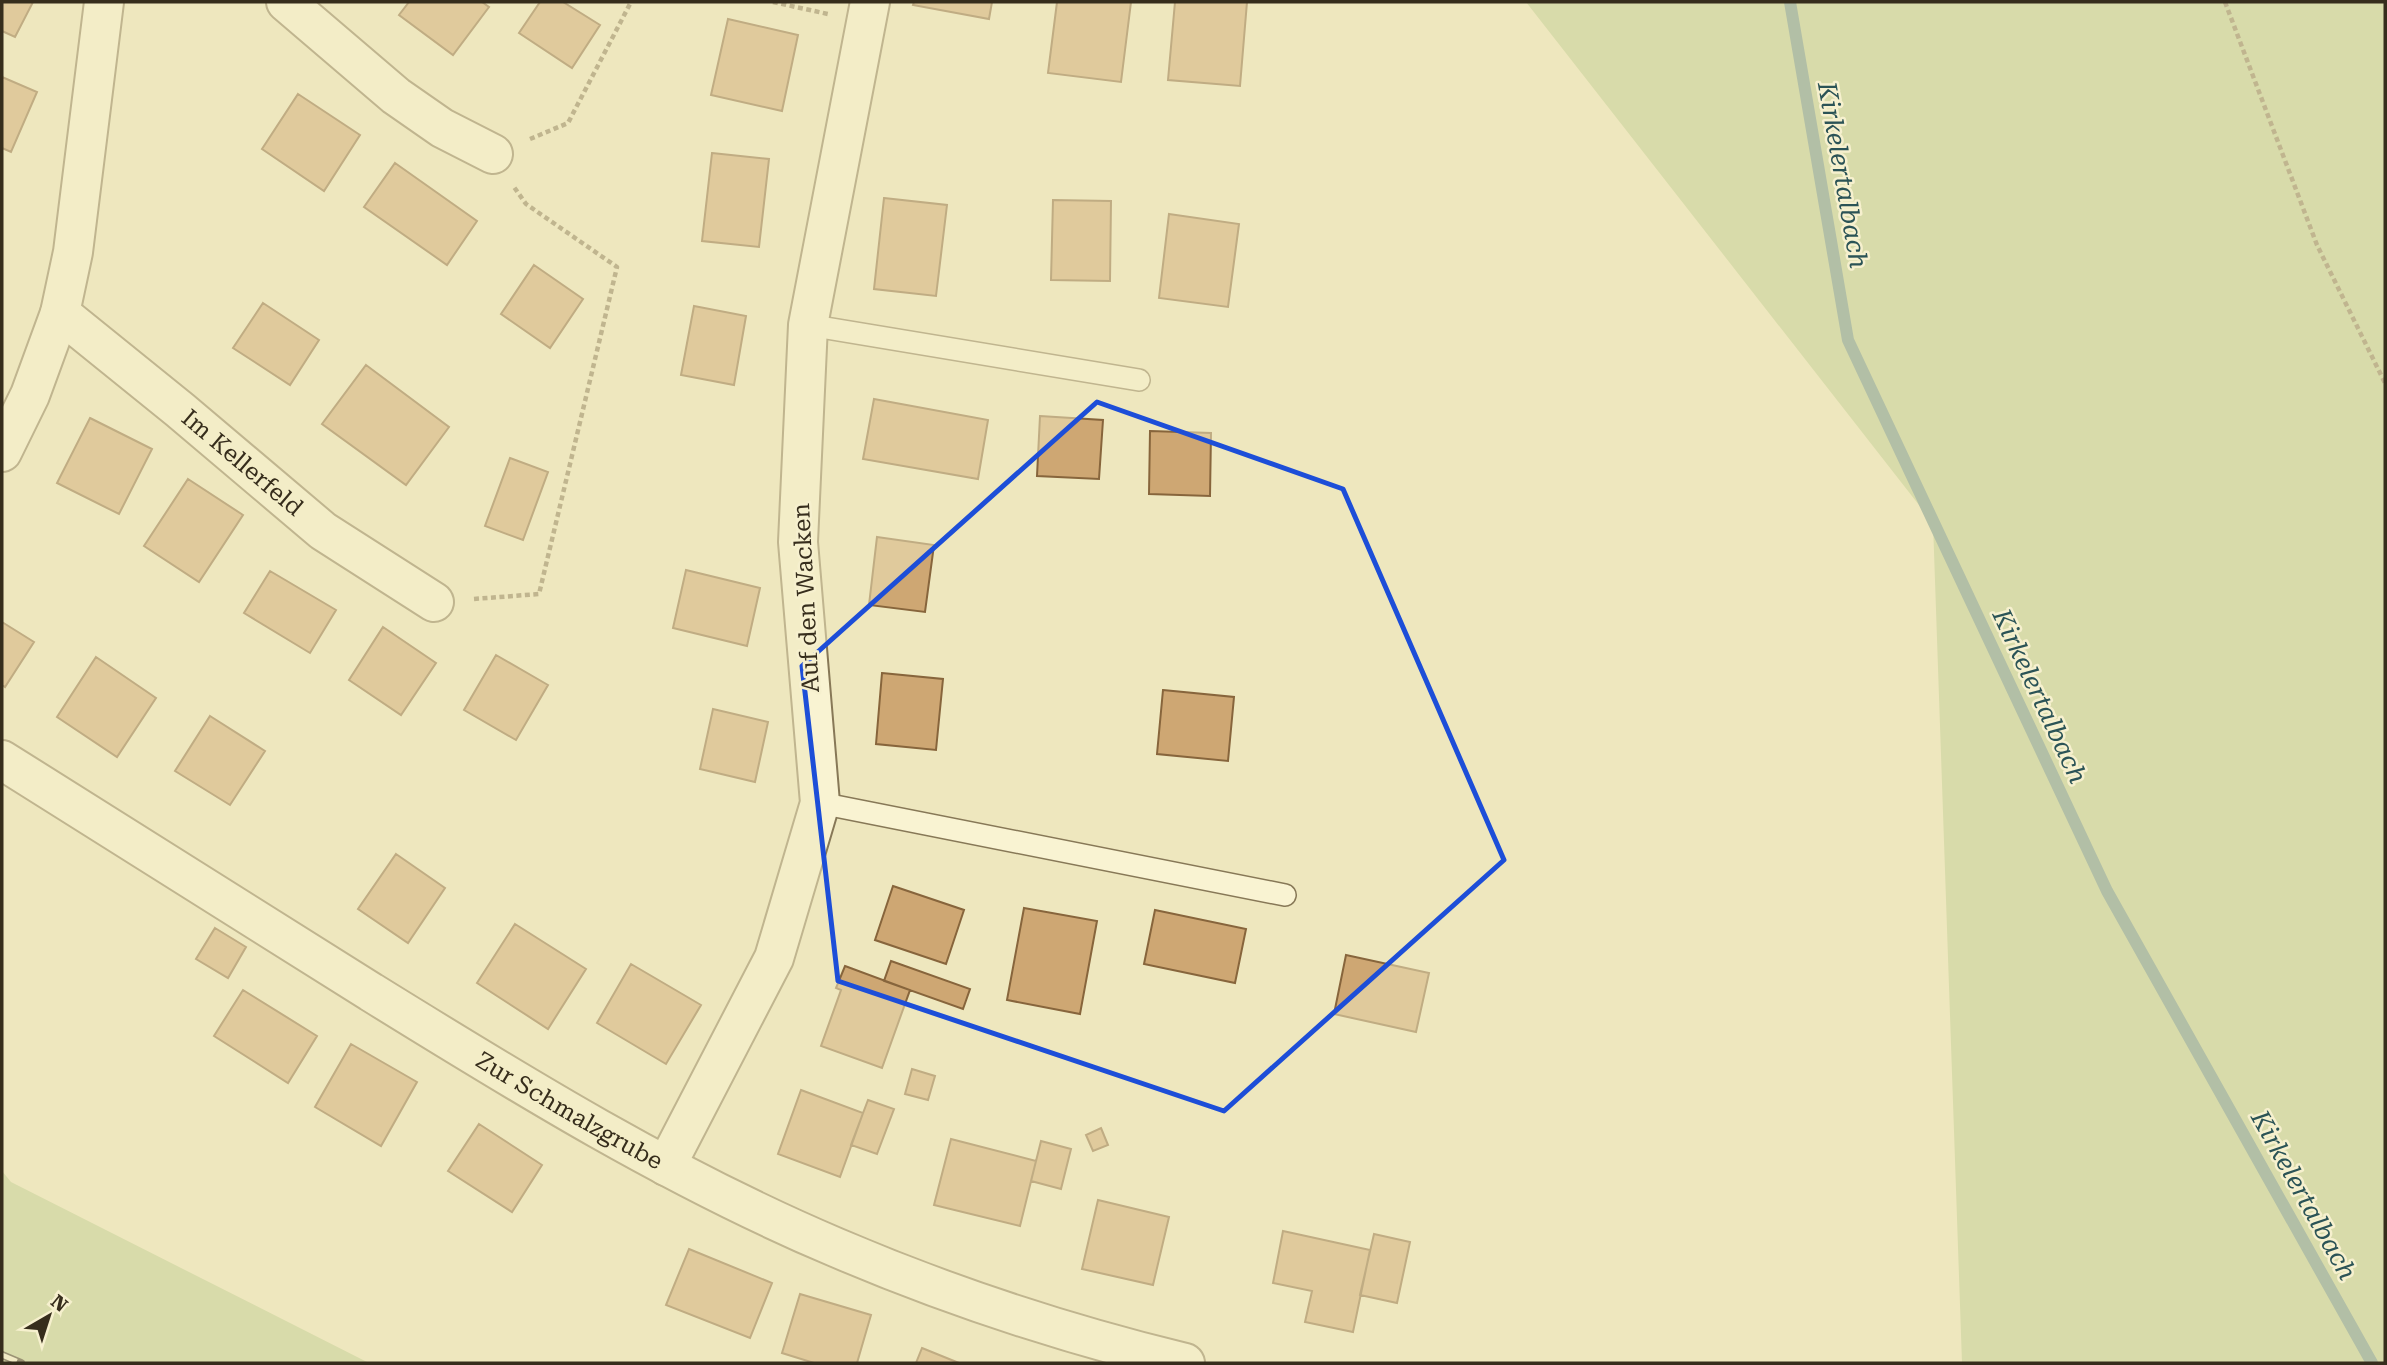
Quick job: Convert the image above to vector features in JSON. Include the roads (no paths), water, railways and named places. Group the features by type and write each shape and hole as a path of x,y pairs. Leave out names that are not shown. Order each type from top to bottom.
{"street":[{"path":"2,452 30,395 60,313 73,252 104,2"},
{"path":"286,2 396,96 442,128 493,154"},
{"name":"Auf den Wacken","path":"666,1166 774,958 820,803 798,542 808,325 868,12"},
{"name":"Im Kellerfeld","path":"60,313 323,531 434,602"},
{"name":"Zur Schmalzgrube","path":"2,761 441,1035 585,1122 666,1166 835,1247 922,1281 1037,1320 1185,1363"}],"lane":[{"path":"808,325 1139,380"},
{"path":"820,803 1285,895"}],"waterway":[{"name":"Kirkelertalbach","path":"1790,2 1848,340 2107,891 2372,1363"}],"railway":[{"path":"2,1355 21,1363"}]}
